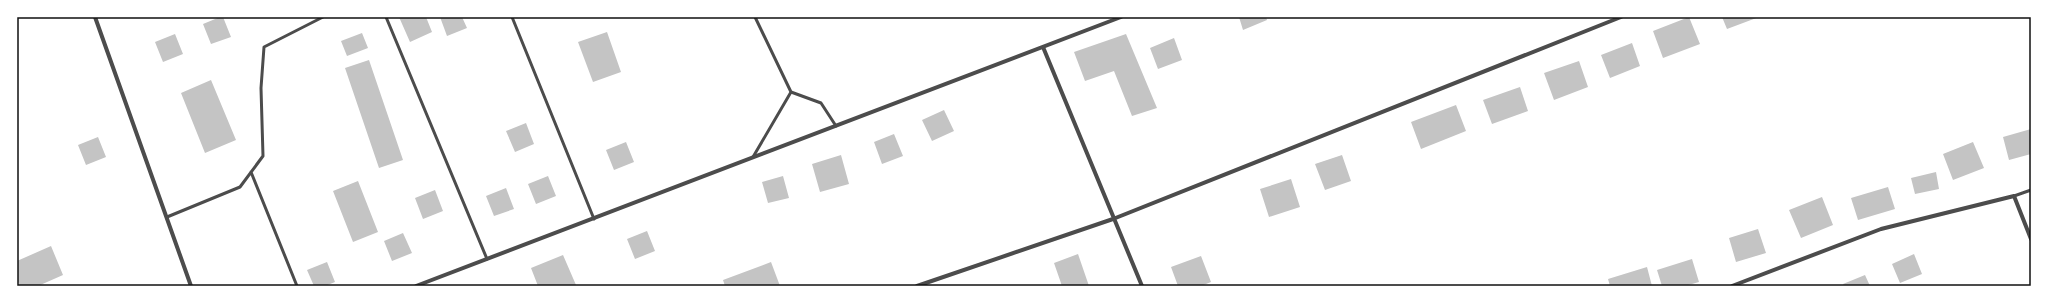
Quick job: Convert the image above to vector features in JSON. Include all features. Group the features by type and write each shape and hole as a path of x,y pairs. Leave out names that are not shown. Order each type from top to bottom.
{"street":[{"path":"95,17 191,286"},
{"path":"416,286 1121,17"},
{"path":"917,286 1113,219 1621,17"},
{"path":"1043,47 1142,286"},
{"path":"1732,286 1881,229 2014,196 2031,239"}],"lane":[{"path":"167,217 240,187 263,156 262,88 264,47 324,17"},
{"path":"386,17 487,259"},
{"path":"512,17 594,219"},
{"path":"755,17 791,92 821,103 836,126"},
{"path":"752,158 791,92"},
{"path":"251,172 297,286"},
{"path":"2014,196 2031,190"}],"building":[{"path":"223,17 231,37 211,44 203,24"},
{"path":"399,17 426,17 432,32 410,42"},
{"path":"440,17 462,17 467,28 447,36"},
{"path":"1239,17 1266,17 1267,20 1243,30"},
{"path":"1689,17 1700,44 1663,58 1653,31"},
{"path":"1722,17 1759,17 1727,29"},
{"path":"607,32 621,72 593,82 578,42"},
{"path":"362,33 368,48 347,56 341,41"},
{"path":"175,34 183,54 163,62 155,42"},
{"path":"1126,34 1157,108 1132,116 1114,71 1085,81 1074,52"},
{"path":"1174,38 1182,60 1158,69 1150,48"},
{"path":"1632,43 1640,66 1610,78 1601,55"},
{"path":"369,60 403,160 379,168 345,68"},
{"path":"1579,61 1588,87 1554,100 1544,73"},
{"path":"211,80 236,140 205,153 181,93"},
{"path":"1520,87 1528,111 1492,124 1483,100"},
{"path":"1456,105 1466,131 1421,149 1411,122"},
{"path":"944,110 954,131 932,141 922,120"},
{"path":"526,123 534,144 515,152 506,131"},
{"path":"2031,129 2031,154 2009,160 2003,137"},
{"path":"894,134 903,156 882,164 874,142"},
{"path":"98,137 106,157 86,165 78,145"},
{"path":"626,142 634,162 614,170 606,150"},
{"path":"1973,142 1984,168 1953,180 1943,154"},
{"path":"841,155 849,184 820,192 812,164"},
{"path":"1342,155 1351,181 1325,190 1315,164"},
{"path":"1936,172 1939,189 1915,194 1911,178"},
{"path":"548,176 556,196 536,204 528,184"},
{"path":"783,176 789,198 768,203 762,182"},
{"path":"1291,179 1300,207 1269,217 1260,189"},
{"path":"358,181 378,232 353,242 333,191"},
{"path":"1888,187 1895,209 1858,220 1851,198"},
{"path":"506,188 514,209 494,216 486,196"},
{"path":"435,190 443,211 423,219 415,198"},
{"path":"1822,197 1833,225 1801,238 1789,210"},
{"path":"1758,229 1766,253 1736,262 1729,238"},
{"path":"647,231 655,251 635,259 627,239"},
{"path":"403,233 412,253 392,261 384,241"},
{"path":"51,246 63,275 38,286 20,286 17,279 17,261"},
{"path":"1078,254 1089,286 1062,286 1054,263"},
{"path":"1914,254 1922,274 1900,283 1892,264"},
{"path":"563,255 576,285 538,286 531,268"},
{"path":"1201,256 1211,282 1201,286 1178,286 1171,267"},
{"path":"1692,259 1699,282 1685,286 1662,286 1657,270"},
{"path":"327,262 335,282 325,286 314,286 307,270"},
{"path":"771,262 780,286 725,286 723,280"},
{"path":"1647,267 1652,286 1610,286 1608,279"},
{"path":"1865,275 1870,286 1844,286 1843,284"}]}
